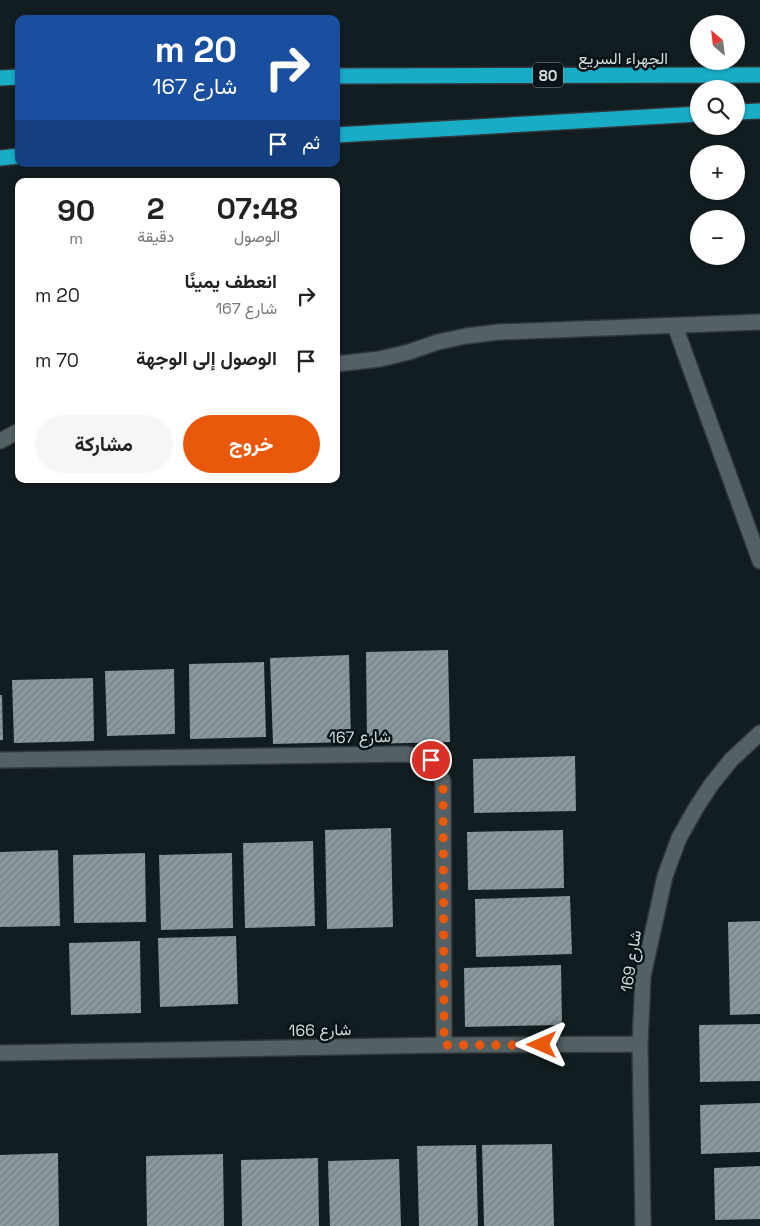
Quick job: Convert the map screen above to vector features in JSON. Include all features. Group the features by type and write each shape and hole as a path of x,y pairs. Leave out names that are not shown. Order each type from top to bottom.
{"highway":[{"name":"الجهراء السريع","path":"340,76 760,75"},
{"path":"0,78 15,78"},
{"path":"745,112 760,111"},
{"path":"340,135 690,115"},
{"path":"0,158 15,156"}],"street":[{"path":"340,364 380,359 438,342 499,332 760,322"},
{"path":"675,326 760,561"},
{"path":"0,441 15,433"},
{"name":"شارع 169","path":"643,1226 640,1044 643,976 665,876 680,838 710,785 731,760 760,733"},
{"name":"شارع 167","path":"0,760 406,754 431,760 443,781 444,1045"},
{"name":"شارع 166","path":"0,1053 444,1045 640,1044"}],"building":[{"path":"448,650 450,742 367,744 366,652"},
{"path":"349,655 351,742 273,744 270,658"},
{"path":"264,662 266,737 190,739 189,664"},
{"path":"174,669 175,734 107,736 105,671"},
{"path":"93,678 94,741 14,743 12,680"},
{"path":"0,695 2,695 3,740 0,740"},
{"path":"575,756 576,811 474,813 473,759"},
{"path":"391,828 393,927 327,929 325,830"},
{"path":"563,830 564,888 468,890 467,832"},
{"path":"313,841 315,926 245,928 243,843"},
{"path":"58,850 60,926 0,927 0,852"},
{"path":"145,853 146,922 74,923 73,855"},
{"path":"232,853 233,928 161,930 159,855"},
{"path":"570,896 572,954 476,957 475,899"},
{"path":"760,921 760,1014 730,1015 728,922"},
{"path":"236,936 238,1004 160,1007 158,938"},
{"path":"140,941 141,1013 71,1015 69,943"},
{"path":"561,965 562,1025 465,1027 464,968"},
{"path":"760,1024 760,1081 700,1082 699,1025"},
{"path":"760,1103 760,1152 701,1154 700,1105"},
{"path":"552,1144 554,1226 484,1226 482,1145"},
{"path":"476,1145 478,1226 419,1226 417,1146"},
{"path":"58,1153 59,1226 0,1226 0,1155"},
{"path":"223,1154 224,1226 147,1226 146,1156"},
{"path":"318,1158 319,1226 242,1226 241,1160"},
{"path":"399,1159 401,1226 330,1226 328,1161"},
{"path":"760,1166 760,1219 715,1220 714,1168"}],"route":[{"path":"431,760 443,781 444,1045 542,1045"}]}
